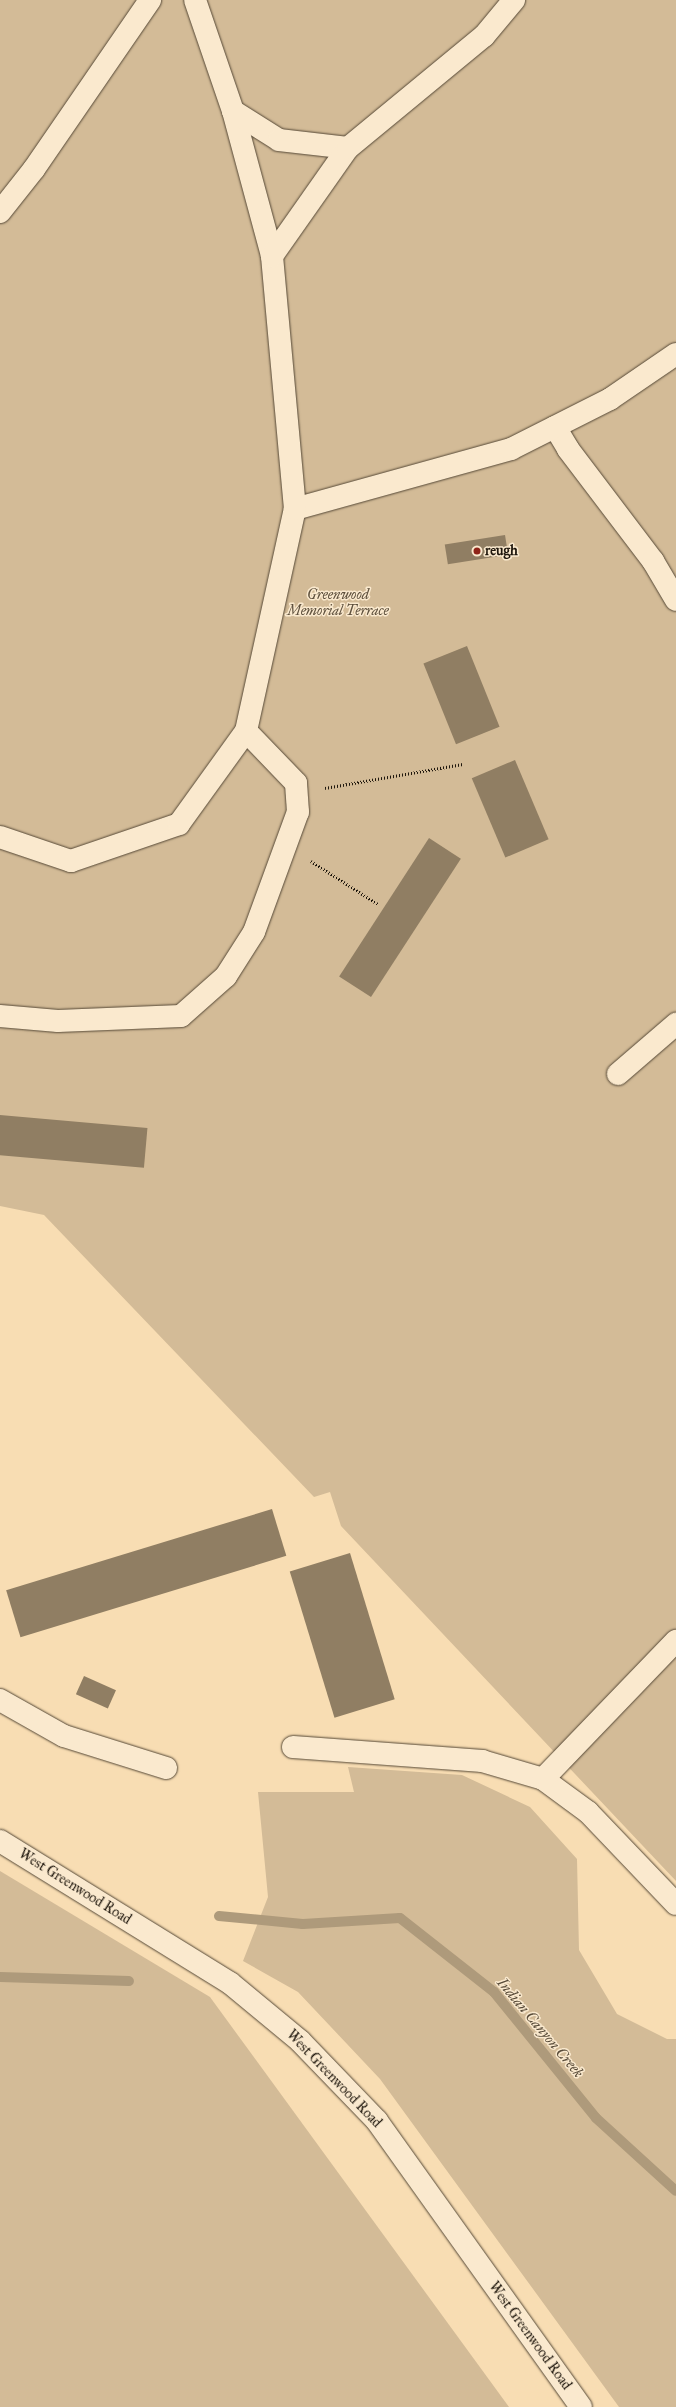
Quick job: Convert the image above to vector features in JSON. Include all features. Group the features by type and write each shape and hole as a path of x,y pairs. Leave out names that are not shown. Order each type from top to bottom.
{"street":[{"path":"0,212 34,169 150,0"},
{"path":"0,837 71,861 179,824 246,731 295,510 272,256 233,111 195,0"},
{"path":"272,256 348,148 484,36 514,0"},
{"path":"233,111 279,140 348,148"},
{"path":"295,510 511,449 610,399 676,354"},
{"path":"555,427 568,449 653,561 676,600"},
{"path":"0,1016 58,1021 181,1016 226,976 254,932 298,812 296,783 246,731"},
{"path":"618,1074 676,1024"},
{"path":"543,1779 676,1641"},
{"path":"0,1700 64,1736 166,1768"},
{"path":"293,1747 482,1761 543,1779 588,1812 676,1904"},
{"name":"West Greenwood Road","path":"0,1841 230,1983 300,2041 377,2122 581,2407"}],"path":[{"path":"297,793 463,764"},
{"path":"285,845 378,904"}],"green space":[{"name":"Greenwood Memorial Terrace","path":"0,0 676,0 676,1881 341,1526 330,1492 314,1497 44,1215 0,1206"},
{"path":"348,1767 462,1775 530,1807 577,1859 579,1950 617,2014 667,2039 676,2039 676,2407 619,2407 380,2079 298,1992 243,1961 268,1897 258,1792 354,1792"},
{"path":"0,1871 210,1997 509,2407 0,2407"}],"building":[{"name":"reugh","path":"505,535 508,555 448,564 445,545"},
{"path":"467,646 500,727 456,744 423,664"},
{"path":"515,760 549,839 505,858 472,778"},
{"path":"429,838 461,859 371,997 339,976"},
{"path":"0,1115 147,1128 144,1168 0,1155"},
{"path":"272,1509 286,1556 20,1637 6,1590"},
{"path":"350,1553 395,1699 334,1718 290,1571"},
{"path":"84,1676 116,1690 108,1709 76,1694"}],"waterway":[{"name":"Indian Canyon Creek","path":"219,1916 303,1924 400,1918 494,1992 596,2118 676,2191"},
{"name":"Indian Canyon Creek","path":"0,1977 129,1981"}],"place":[{"name":"reugh","path":"477,551"}]}
